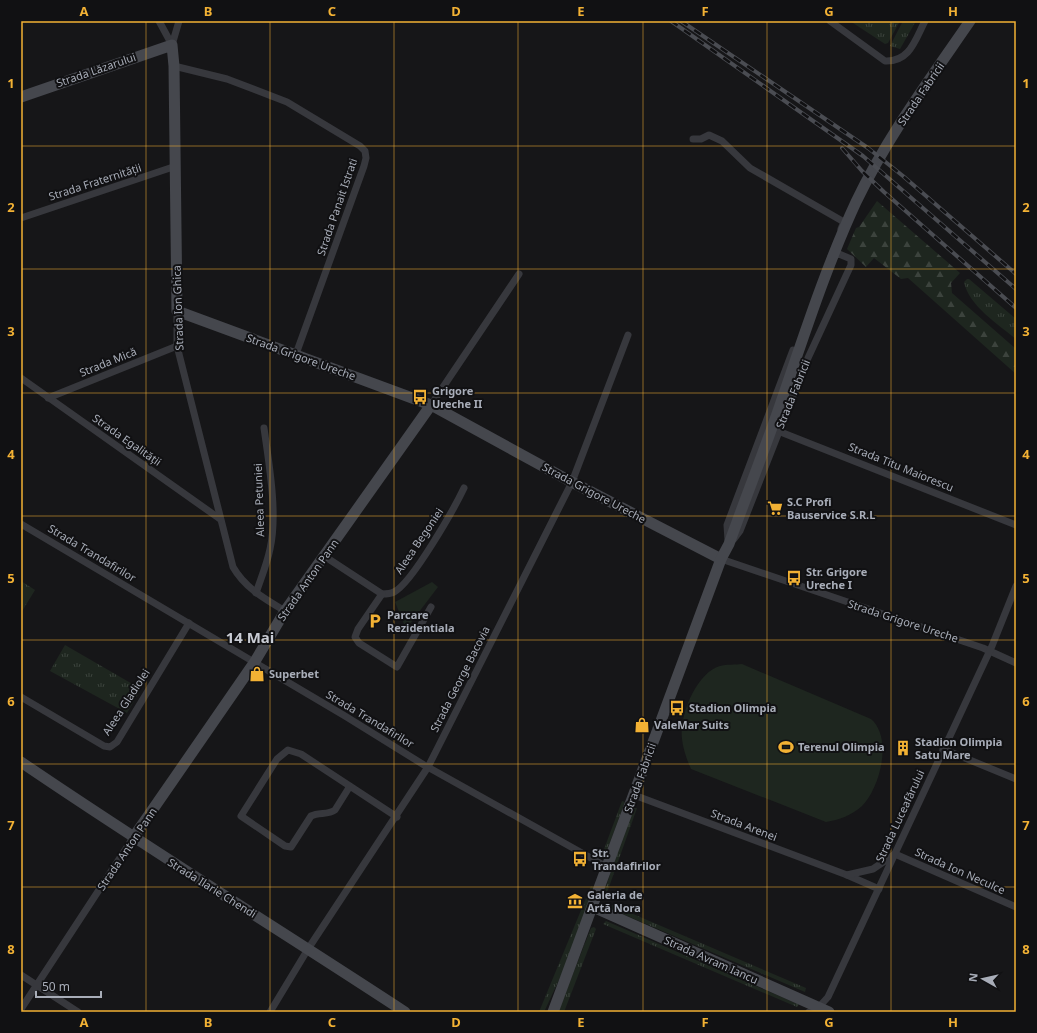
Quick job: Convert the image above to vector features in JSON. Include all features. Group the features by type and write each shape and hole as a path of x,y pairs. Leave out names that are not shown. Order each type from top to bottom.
{"street":[{"path":"159,21 172,45"},
{"name":"Strada Ion Ghica","path":"179,21 172,45 174,66 176,166 177,346 233,567 241,580 256,593 285,611"},
{"path":"830,21 885,61 894,61 903,57 909,50 925,21"},
{"name":"Strada Fabricii","path":"553,1012 721,559 729,544 830,266 856,202 889,142 922,90 970,21"},
{"name":"Strada Lăzarului","path":"21,97 172,45"},
{"name":"Strada Panait Istrati","path":"174,66 227,79 287,102 355,142 365,152 366,158 364,166 296,354"},
{"path":"693,139 701,139 709,135 722,141 750,168 844,222 829,257"},
{"name":"Strada Fraternității","path":"21,218 176,166"},
{"name":"Strada Fabricii","path":"839,254 851,260 851,265 808,358 778,430 740,531 729,544 727,525 829,257 839,254"},
{"name":"Strada Anton Pann","path":"21,1009 133,838 254,662 285,611 431,405 520,274"},
{"name":"Strada Grigore Ureche","path":"177,311 431,405 572,482 721,559 990,651 1016,663"},
{"name":"Strada George Bacovia","path":"270,1012 308,949 397,817 428,767 572,482 628,335"},
{"name":"Strada Mică","path":"48,398 177,346"},
{"name":"Strada Egalității","path":"21,378 220,520"},
{"name":"Aleea Petuniei","path":"256,593 270,548 273,526 271,477 264,428"},
{"name":"Strada Titu Maiorescu","path":"778,430 1016,525"},
{"name":"Aleea Begoniei","path":"382,594 394,592 401,588 416,568 453,511 464,488"},
{"name":"Strada Trandafirilor","path":"21,524 428,767 607,867"},
{"path":"324,556 382,594 355,637 359,643 397,667 431,608"},
{"name":"Strada Luceafărului","path":"819,1011 828,997 990,651 1016,586"},
{"name":"Aleea Gladiolei","path":"21,697 104,746 110,747 117,742 188,623"},
{"path":"943,749 1016,779"},
{"path":"350,786 335,810 311,816 291,847 285,846 241,816 277,758 288,750 301,754 350,786 397,817"},
{"name":"Strada Ilarie Chendi","path":"21,762 133,838 405,1012"},
{"name":"Strada Arenei","path":"634,795 847,875 879,889"},
{"path":"847,875 874,869 895,854"},
{"name":"Strada Ion Neculce","path":"895,854 1016,907"},
{"name":"Strada Avram Iancu","path":"593,907 819,1011"},
{"path":"21,975 78,1012"}],"green space":[{"path":"850,21 900,21 888,43 885,44"},
{"path":"903,21 916,21 900,49 890,46"},
{"path":"877,201 960,273 951,283 952,293 1016,349 1016,374 908,278 901,279 874,258 866,267 847,249 856,228 859,227"},
{"path":"969,279 1016,319 1016,339 978,307 967,291 964,282"},
{"path":"21,581 35,590 21,613"},
{"path":"432,582 438,587 406,629 395,602"},
{"path":"65,645 141,689 127,713 50,671"},
{"path":"742,664 871,719 878,727 883,750 882,763 879,776 874,787 862,806 845,817 826,822 691,769 683,747 682,730 683,719 691,696 697,686 711,670 722,665"},
{"path":"622,801 625,802 606,853 603,852"},
{"path":"637,808 604,901 602,898 632,810"},
{"path":"591,886 594,887 565,967 544,1012 539,1012"},
{"path":"612,905 806,988 805,992 611,909"},
{"path":"606,921 799,1004 797,1007 603,924"},
{"path":"594,927 596,929 564,1012 558,1012 591,928"}],"railway":[{"path":"671,21 863,156 1016,289"},
{"path":"681,21 868,148 903,176 1016,274"},
{"path":"842,148 862,171 884,192 1016,308"}],"place":[{"name":"Grigore Ureche II","path":"420,397"},
{"name":"S.C Profi Bauservice S.R.L","path":"775,508"},
{"name":"Str. Grigore Ureche I","path":"794,578"},
{"name":"Parcare Rezidentiala","path":"375,621"},
{"name":"Superbet","path":"257,674"},
{"name":"Stadion Olimpia","path":"677,708"},
{"name":"ValeMar Suits","path":"642,725"},
{"name":"Terenul Olimpia","path":"786,747"},
{"name":"Stadion Olimpia Satu Mare","path":"903,748"},
{"name":"Str. Trandafirilor","path":"580,859"},
{"name":"Galeria de Artă Nora","path":"575,901"}],"district":[{"name":"14 Mai","path":"250,638"}]}
